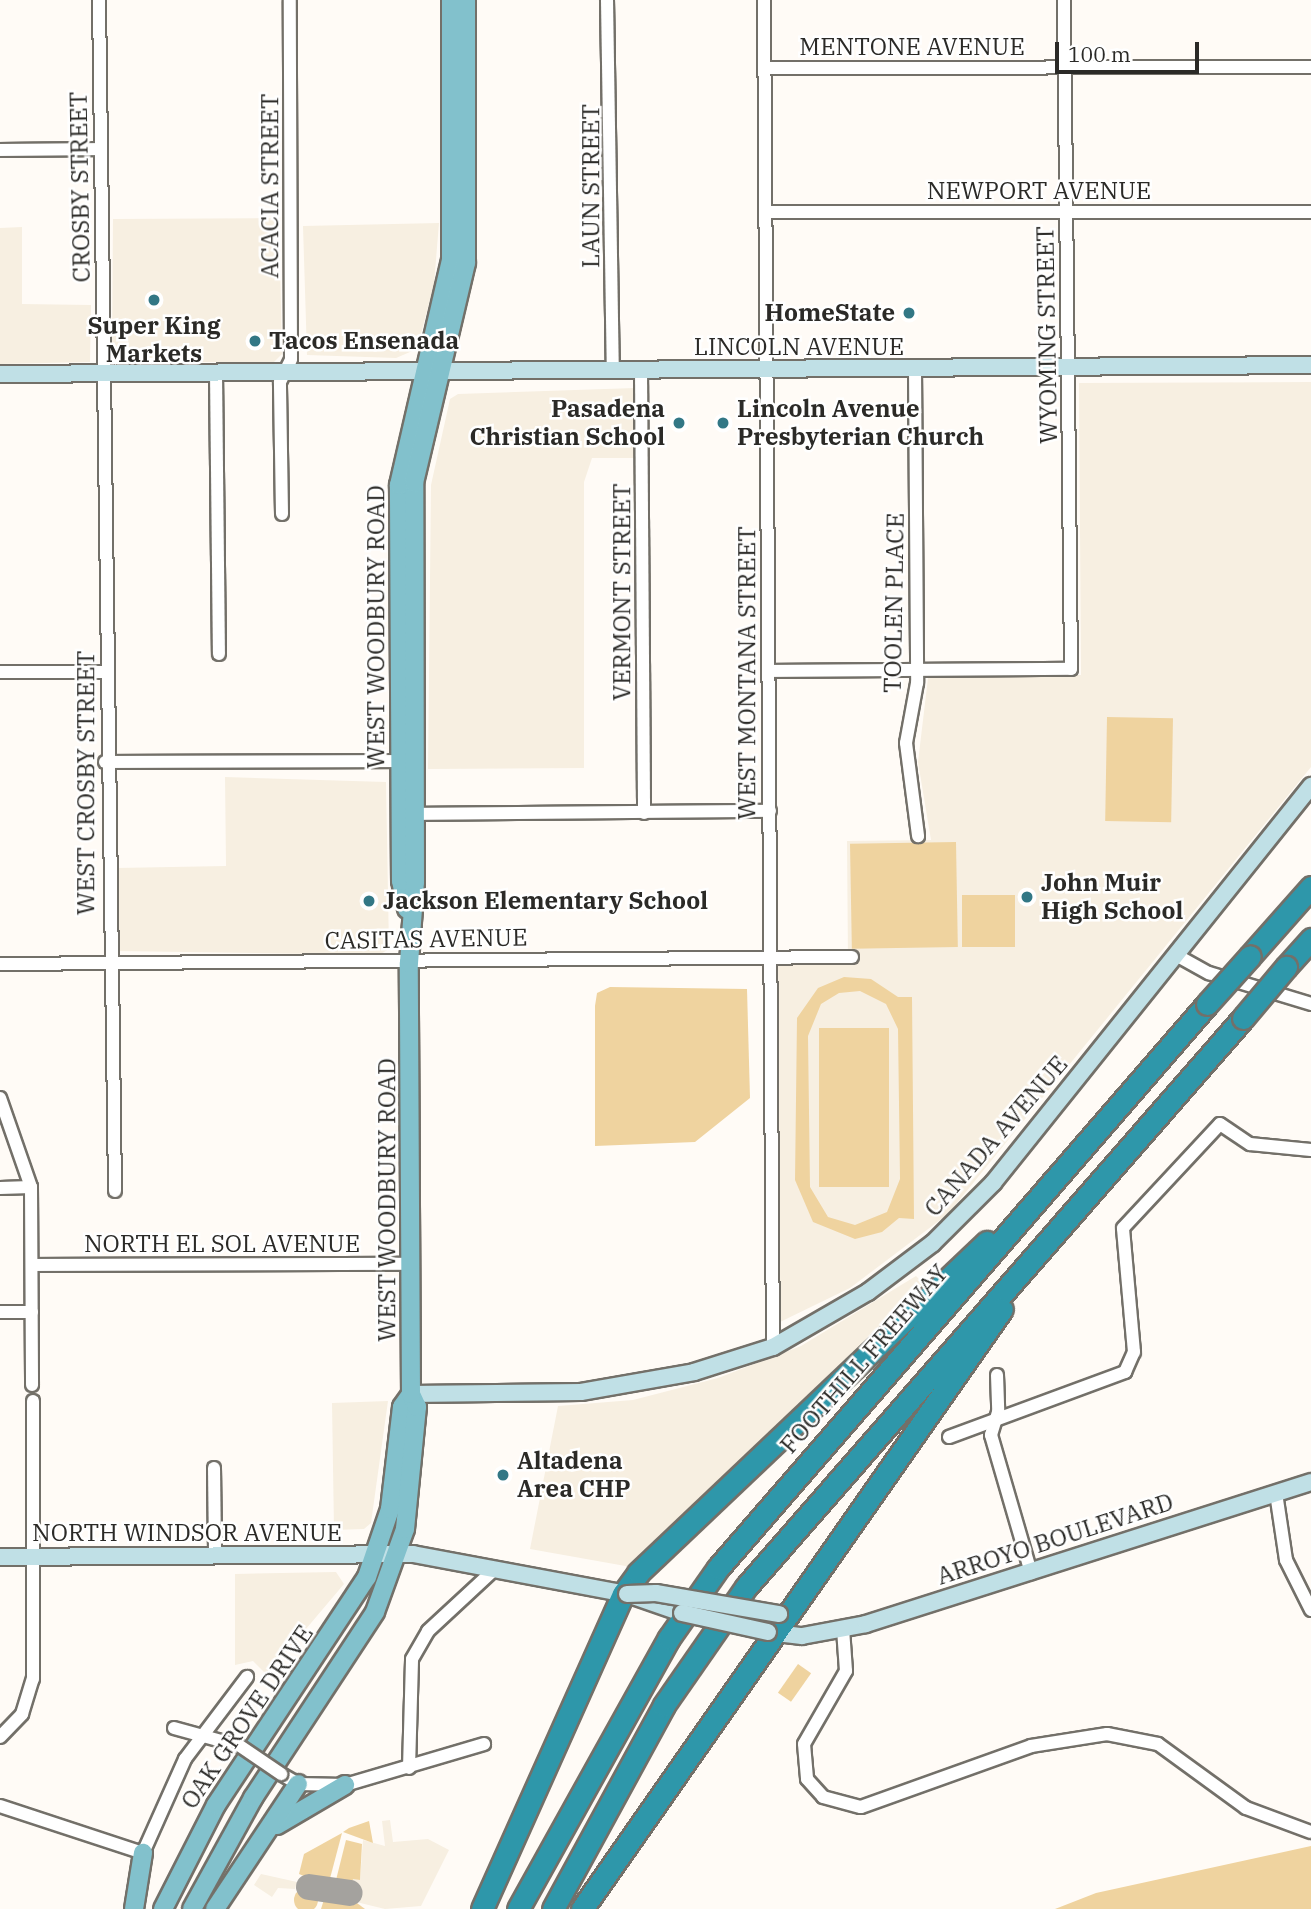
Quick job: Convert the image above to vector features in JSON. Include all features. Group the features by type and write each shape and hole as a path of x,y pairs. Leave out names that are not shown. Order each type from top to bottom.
{"highway":[{"name":"FOOTHILL FREEWAY","path":"518,1909 669,1638 718,1568 1311,887"},
{"path":"553,1909 703,1644 1063,1221 1311,939"},
{"path":"482,1909 625,1594 815,1399 1054,1183"},
{"path":"582,1909 777,1624 1063,1221"}],"main road":[{"name":"WEST WOODBURY ROAD","path":"398,1553 414,1451 417,1406 411,1394 408,814 414,483 453,235 451,0"},
{"name":"WEST WOODBURY ROAD","path":"433,371 466,263 466,0"},
{"name":"WEST WOODBURY ROAD","path":"375,1553 390,1509 402,1407 411,1394"},
{"name":"OAK GROVE DRIVE","path":"163,1909 216,1805 346,1614 375,1553"},
{"name":"OAK GROVE DRIVE","path":"192,1909 253,1798 360,1640 398,1553"},
{"path":"215,1909 298,1784"},
{"path":"266,1833 345,1785"},
{"path":"134,1909 144,1853"}],"street":[{"name":"CROSBY STREET","path":"100,0 103,374"},
{"name":"ACACIA STREET","path":"282,514 280,382 286,372 290,0"},
{"name":"LAUN STREET","path":"607,0 613,371"},
{"name":"WEST MONTANA STREET","path":"764,0 773,1346"},
{"name":"WYOMING STREET","path":"916,670 1071,669 1064,0"},
{"name":"MENTONE AVENUE","path":"765,68 1311,67"},
{"path":"0,150 101,149"},
{"name":"NEWPORT AVENUE","path":"767,212 1311,212"},
{"name":"LINCOLN AVENUE","path":"0,374 766,371 1311,365"},
{"name":"TOOLEN PLACE","path":"915,369 916,670 906,743 918,836"},
{"name":"VERMONT STREET","path":"642,371 644,813"},
{"path":"216,373 219,654"},
{"name":"WEST CROSBY STREET","path":"103,374 105,762 115,1191"},
{"path":"768,671 916,670"},
{"path":"0,672 106,672"},
{"path":"105,762 408,761"},
{"name":"CANADA AVENUE","path":"411,1394 631,1386 773,1346 868,1292 961,1217 1311,786"},
{"path":"408,814 770,811"},
{"path":"1176,955 1209,973 1311,1004"},
{"name":"CASITAS AVENUE","path":"0,964 409,963 852,957"},
{"path":"0,1098 31,1188 32,1385"},
{"path":"949,1437 993,1424 1125,1373 1134,1352 1123,1228 1220,1124 1250,1144 1311,1150"},
{"path":"0,1188 31,1188"},
{"name":"NORTH EL SOL AVENUE","path":"32,1265 412,1264"},
{"path":"0,1312 32,1312"},
{"path":"997,1375 993,1424 1031,1573"},
{"path":"0,1737 22,1714 33,1679 33,1402"},
{"path":"214,1468 215,1556"},
{"name":"ARROYO BOULEVARD","path":"495,1569 625,1594 656,1593 777,1624 805,1619 812,1630 843,1629 1031,1573 1311,1482"},
{"path":"1276,1493 1289,1569 1311,1610"},
{"name":"NORTH WINDSOR AVENUE","path":"0,1557 398,1553 495,1569"},
{"path":"409,1768 412,1659 428,1631 495,1569"},
{"path":"843,1629 846,1671 804,1744 807,1779 823,1797 861,1807 1031,1746 1107,1734 1158,1744 1246,1808 1311,1832"},
{"path":"0,1806 144,1853 200,1736 247,1677"},
{"path":"174,1728 240,1746 298,1784 345,1785 484,1744"}],"shaded area":[{"path":"279,218 282,354 274,362 122,362 112,353 113,219"},
{"path":"439,223 434,284 417,349 396,358 307,355 303,226"},
{"path":"22,227 22,304 91,305 90,362 0,364 0,228"},
{"name":"John Muir High School","path":"1311,382 1311,767 948,1214 850,1288 780,1322 778,965 848,963 847,841 931,840 918,762 928,678 1081,675 1079,383"},
{"path":"635,388 636,458 592,458 584,482 584,768 428,769 431,485 450,399 458,394"},
{"path":"1107,717 1173,718 1171,822 1105,821"},
{"path":"225,777 386,782 389,949 379,955 117,951 117,868 226,866"},
{"path":"956,842 958,947 852,949 850,844"},
{"path":"962,895 1015,895 1015,947 962,947"},
{"path":"844,977 871,979 898,997 912,997 914,1219 899,1218 882,1232 855,1239 813,1222 795,1180 797,1018 818,988","holes":["860,991 886,1004 898,1029 900,1179 887,1212 855,1225 828,1217 810,1187 808,1036 821,1004 839,993"]},
{"path":"610,987 747,989 750,1098 695,1142 595,1146 595,1006 597,993"},
{"path":"819,1028 889,1028 889,1187 819,1187"},
{"path":"916,1276 925,1285 631,1567 530,1549 558,1406 633,1400 718,1378 801,1346"},
{"path":"388,1401 371,1523 364,1529 334,1530 332,1403"},
{"path":"336,1572 344,1584 267,1675 253,1661 235,1665 235,1574"},
{"path":"798,1664 811,1673 791,1702 778,1693"},
{"path":"390,1820 393,1842 428,1839 449,1850 421,1906 385,1909 348,1900 353,1878 360,1880 363,1840 385,1846 382,1821"},
{"path":"369,1821 373,1843 343,1832 349,1828"},
{"path":"342,1833 328,1886 299,1874 304,1854"},
{"path":"346,1840 362,1844 360,1880 353,1879 351,1889 335,1884"},
{"path":"1311,1846 1311,1909 1055,1909 1096,1893"},
{"path":"261,1874 297,1882 295,1889 278,1888 272,1897 254,1885"},
{"path":"306,1888 314,1892 318,1900 314,1908 306,1912 298,1908 294,1900 298,1892"},
{"path":"326,1893 349,1897 365,1909 321,1909"}],"taxiway":[{"path":"309,1887 350,1893"}],"place":[{"name":"Super King Markets","path":"154,300"},
{"name":"HomeState","path":"909,313"},
{"name":"Tacos Ensenada","path":"255,341"},
{"name":"Pasadena Christian School","path":"679,423"},
{"name":"Lincoln Avenue Presbyterian Church","path":"723,423"},
{"name":"John Muir High School","path":"1027,897"},
{"name":"Jackson Elementary School","path":"369,901"},
{"name":"Altadena Area CHP","path":"503,1475"}]}
